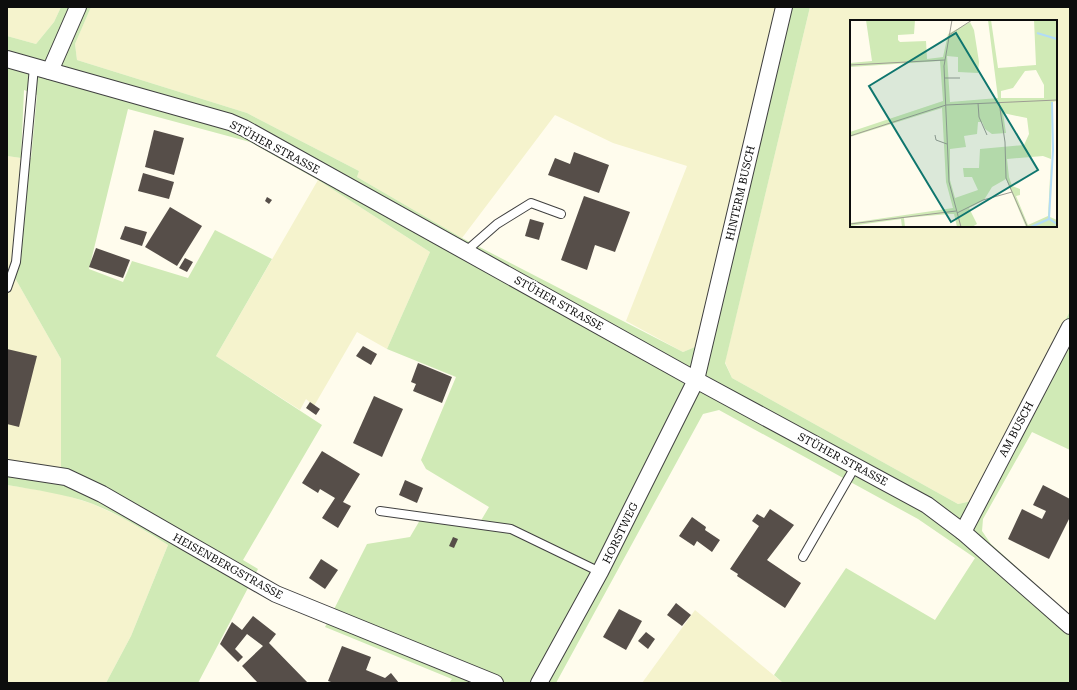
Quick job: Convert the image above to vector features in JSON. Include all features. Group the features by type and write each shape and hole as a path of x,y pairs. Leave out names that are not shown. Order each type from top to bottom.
{"street":[{"path":"42,69 78,7"},
{"name":"HINTERM BUSCH","path":"696,380 784,7"},
{"name":"STÜHER STRASSE","path":"7,59 230,122 244,128 696,380 856,465 927,505 963,532 1070,626"},
{"name":"AM BUSCH","path":"963,532 1070,327"},
{"name":"HORSTWEG","path":"539,683 600,572 696,380"},
{"name":"HEISENBERGSTRASSE","path":"7,468 66,477 102,494 276,594 495,683"}],"lane":[{"path":"7,288 16,262 42,69"},
{"path":"465,252 497,224 531,203 561,214"},
{"path":"803,557 856,465"},
{"path":"380,511 511,529 600,572"}],"shaded area":[{"path":"7,7 61,7 54,22 36,44 7,36"},
{"path":"91,7 776,7 695,347 683,352 626,321 687,166 613,143 555,115 462,238 357,177 359,171 247,113 77,60 75,44"},
{"path":"810,7 1070,7 1070,311 972,501 958,504 732,378 725,362"},
{"path":"7,156 21,158 11,271 61,359 61,470 7,462"},
{"path":"318,180 430,252 387,349 357,332 314,406 306,399 300,410 216,356"},
{"path":"7,485 58,493 93,504 125,519 168,545 131,636 106,683 7,683"},
{"path":"695,610 783,683 642,683"}],"green space":[{"path":"61,7 91,7 75,44 77,60 247,113 359,171 357,177 462,238 683,352 695,347 776,7 810,7 725,363 732,378 958,504 972,501 1070,311 1070,450 1032,432 983,519 982,531 991,544 1070,615 1070,683 783,683 774,675 846,568 935,620 975,558 918,519 719,410 703,414 556,683 449,683 452,679 325,627 367,544 410,537 420,520 476,529 489,507 426,469 421,460 456,377 387,349 430,252 318,180 250,142 128,109 89,269 123,282 132,261 188,278 215,230 272,259 216,356 322,425 243,560 258,569 198,683 106,683 131,636 168,545 141,528 93,504 62,495 7,485 7,462 61,470 61,359 11,271 21,158 7,156 7,36 36,44 54,22","holes":["24,90 37,95 31,158 21,157"]}],"building":[{"path":"154,130 184,138 174,175 145,167"},
{"path":"574,152 609,165 599,193 548,175 555,158 570,164"},
{"path":"143,173 174,182 169,199 138,191"},
{"path":"584,196 630,212 615,252 595,245 587,270 561,260"},
{"path":"267,197 272,200 269,204 265,201"},
{"path":"170,207 202,226 177,266 145,247"},
{"path":"530,219 544,223 539,240 525,236"},
{"path":"125,226 147,232 142,246 120,239"},
{"path":"96,248 130,260 123,278 89,267"},
{"path":"185,258 193,262 187,272 179,268"},
{"path":"363,346 377,354 371,365 356,356"},
{"path":"7,349 37,356 19,427 7,424"},
{"path":"418,363 452,377 442,403 413,391 416,384 411,382"},
{"path":"374,396 403,409 382,457 353,443"},
{"path":"310,402 320,409 316,415 306,408"},
{"path":"322,451 360,474 343,502 351,506 338,528 322,518 335,498 320,489 318,493 302,483"},
{"path":"405,480 423,488 417,503 399,495"},
{"path":"1043,485 1070,499 1070,517 1049,559 1008,539 1022,509 1042,519 1046,511 1033,505"},
{"path":"770,509 794,525 767,560 801,583 785,608 737,576 738,574 730,569 759,526 752,521 757,514 764,518"},
{"path":"692,517 706,527 705,530 720,540 712,552 697,541 694,546 679,536"},
{"path":"453,537 458,539 454,548 449,546"},
{"path":"321,559 338,570 325,589 309,578"},
{"path":"676,603 691,615 682,626 667,615"},
{"path":"619,609 642,621 626,650 603,637"},
{"path":"253,616 276,634 269,643 308,683 258,683 242,666 263,646 247,634 235,649 243,657 238,662 220,644 232,622 242,630"},
{"path":"646,632 655,639 648,649 638,641"},
{"path":"342,646 371,657 366,670 385,678 391,673 399,683 334,683 328,681"}]}
